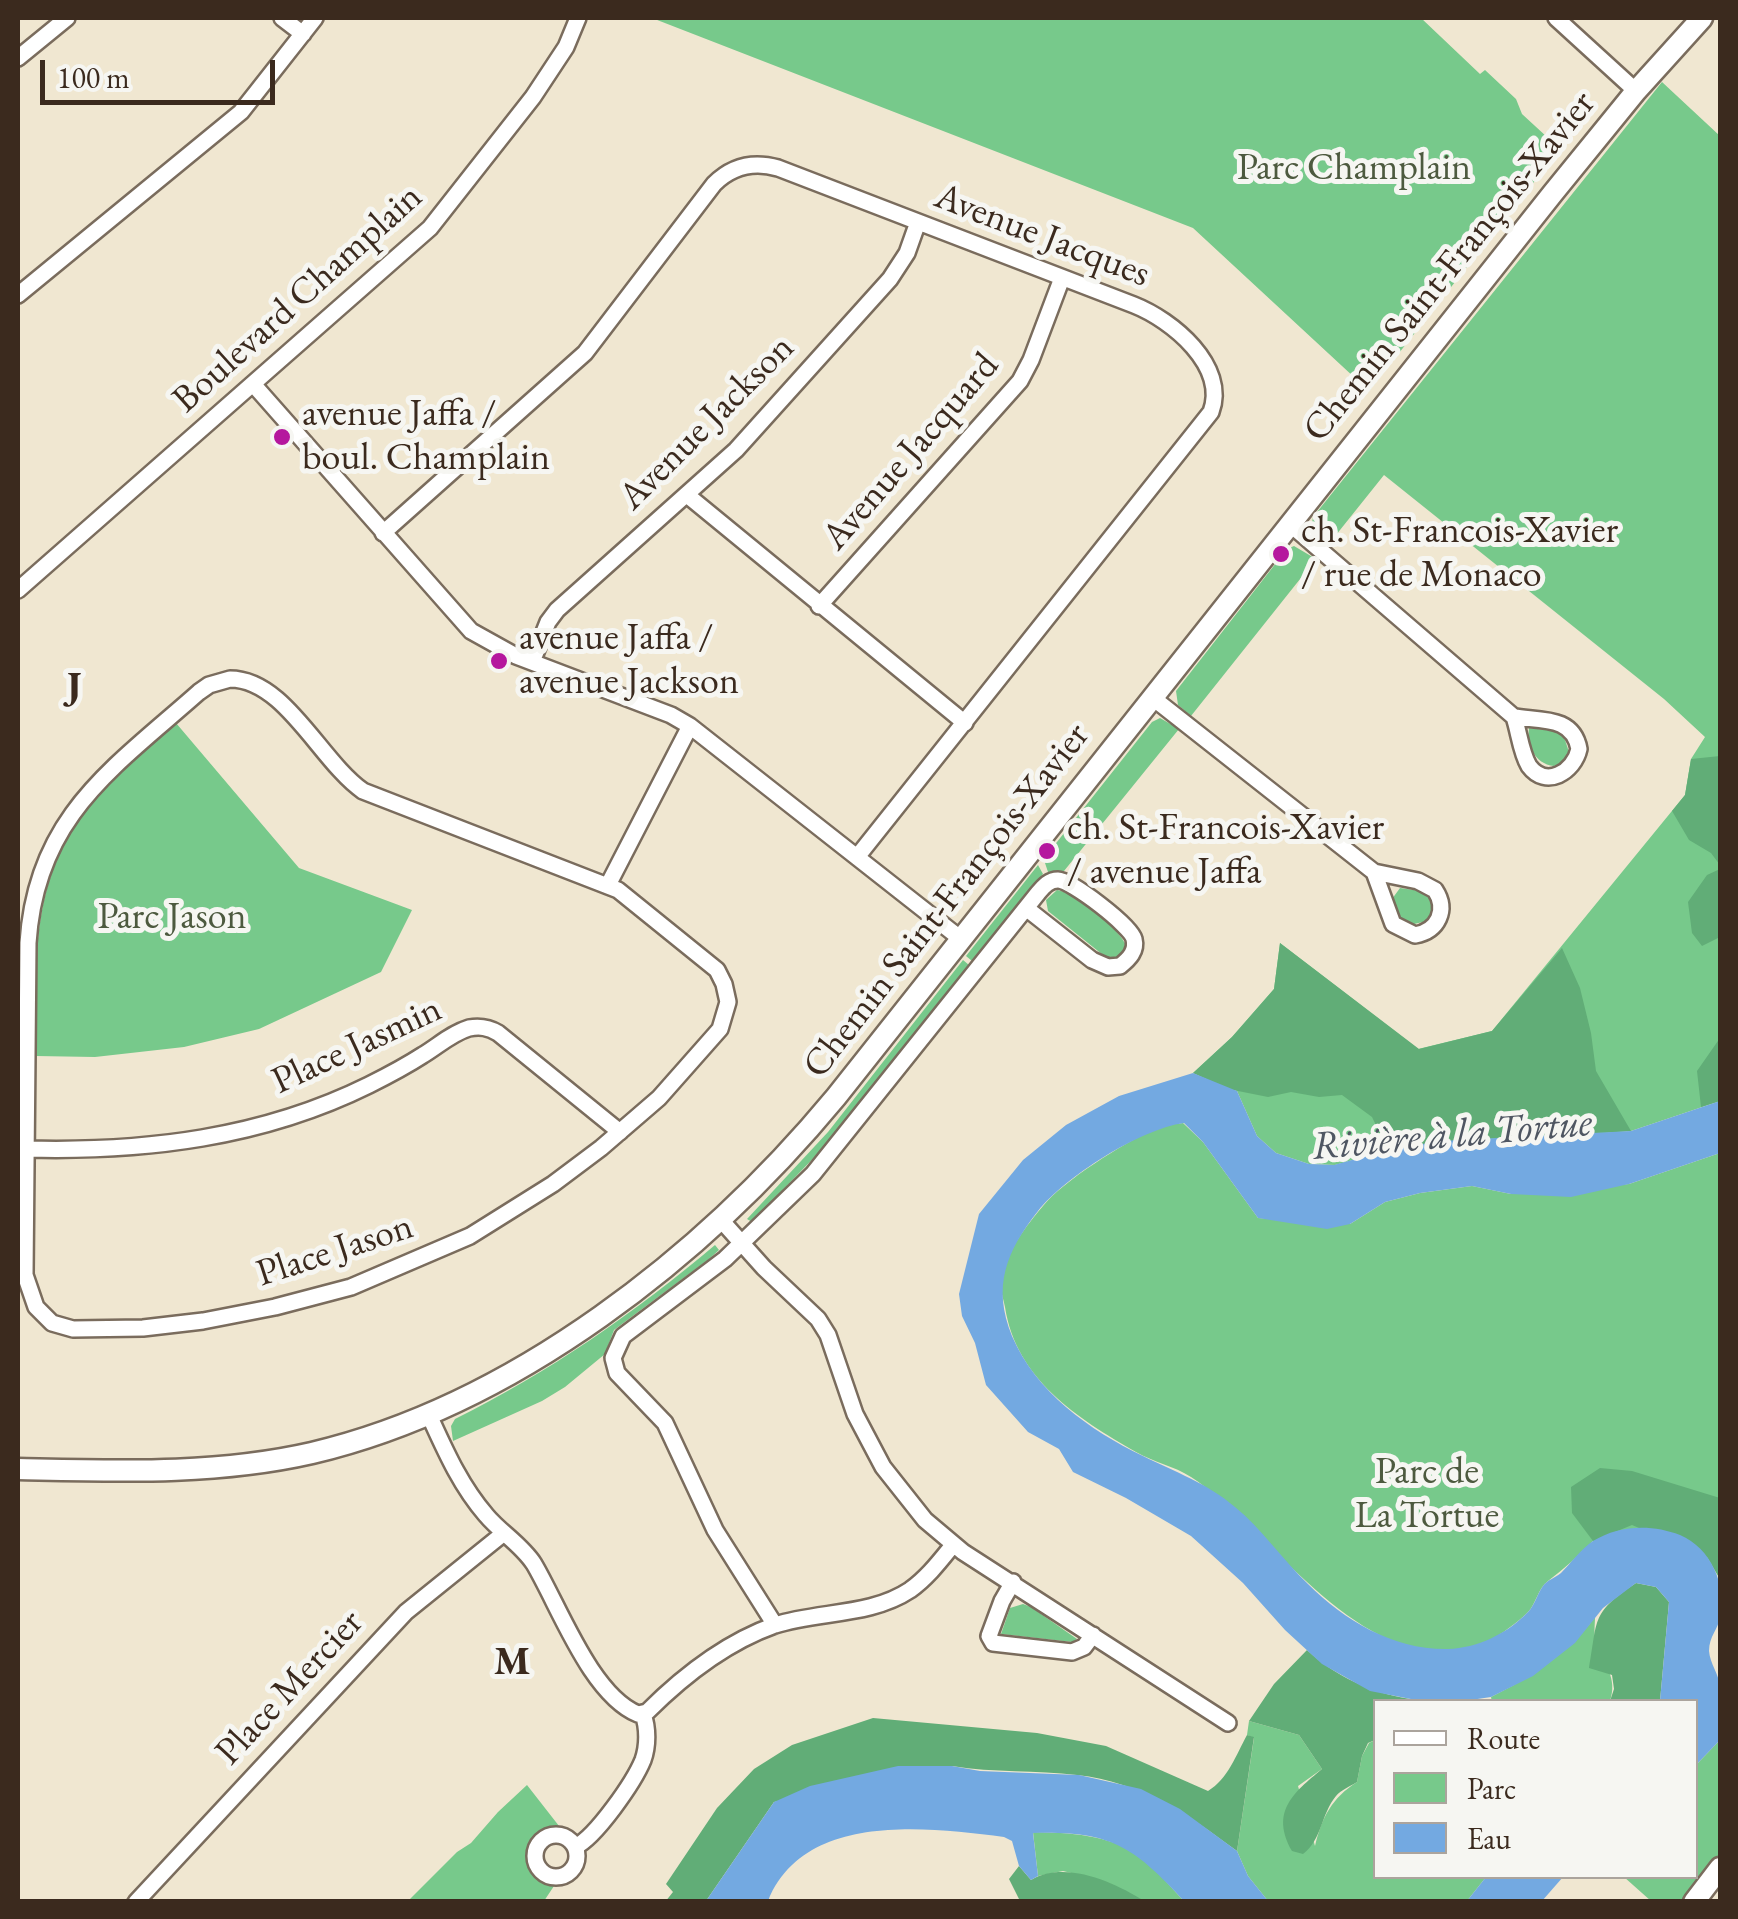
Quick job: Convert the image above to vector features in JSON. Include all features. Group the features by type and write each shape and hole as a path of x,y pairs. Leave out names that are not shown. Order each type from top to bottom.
{"street":[{"path":"18,58 67,18"},
{"path":"282,18 302,34"},
{"path":"18,295 231,121 315,18"},
{"name":"Boulevard Champlain","path":"18,590 441,217 533,98 566,47 578,18"},
{"path":"1556,18 1636,91"},
{"name":"Chemin Saint-François-Xavier","path":"18,1470 180,1470 257,1462 332,1447 429,1414 496,1382 564,1340 647,1281 721,1220 806,1133 1636,91 1702,18"},
{"name":"Avenue Jacques","path":"382,534 585,353 714,184 730,170 750,165 771,166 1144,309 1166,324 1207,365 1215,389 1214,404 1204,422 857,857"},
{"name":"Avenue Jackson","path":"532,662 556,610 736,450 897,271 918,222"},
{"name":"Avenue Jacquard","path":"819,606 1020,381 1032,360 1062,278"},
{"path":"253,384 471,631 490,644 690,726 962,939"},
{"path":"687,495 965,723"},
{"path":"1290,524 1514,718 1527,763 1533,770 1556,776 1572,767 1577,740 1566,725 1514,718"},
{"name":"Place Jason","path":"230,680 252,682 270,692 340,772 364,791 608,885 626,896 712,964 724,984 728,1002 720,1029 659,1098 562,1178 488,1226 364,1282 302,1301 227,1317 93,1330 52,1323 30,1296 26,1275 23,972 35,890 53,842 70,815 116,765 198,692 230,680"},
{"path":"1153,698 1374,872 1418,881 1436,890 1442,907 1436,924 1415,934 1392,924 1374,872"},
{"path":"608,885 690,726"},
{"path":"774,1626 715,1530 672,1433 617,1373 613,1358 622,1336 686,1291 742,1244 827,1158 1026,908 1046,884 1066,882 1128,928 1134,940 1133,952 1120,966 1100,964 1026,908"},
{"name":"Place Jasmin","path":"26,1149 132,1148 250,1128 344,1097 402,1068 459,1032 482,1027 498,1033 620,1132"},
{"path":"721,1220 818,1319 828,1334 855,1414 872,1450 902,1494 953,1545 1228,1723"},
{"path":"429,1414 461,1481 504,1534 530,1558 568,1632 604,1684 621,1704 643,1714"},
{"name":"Place Mercier","path":"136,1902 406,1612 504,1534"},
{"path":"643,1714 708,1661 774,1626 896,1598 926,1576 953,1545"},
{"path":"1013,1582 990,1627 993,1643 1072,1652 1084,1647 1094,1634"},
{"path":"576,1847 594,1833 642,1761 646,1733 643,1714"},
{"path":"1694,1902 1720,1868"}],"green space":[{"name":"Parc Champlain","path":"652,18 1421,18 1480,74 1485,70 1516,99 1522,114 1560,149 1369,391 1193,228"},
{"path":"1662,82 1720,136 1720,1101 1631,1131 1388,1150 1335,1165 1309,1164 1276,1153 1257,1136 1237,1091 1193,1073 1232,1037 1274,989 1280,943 1418,1049 1492,1031 1685,795 1691,759 1705,737 1664,699 1384,475 1328,545 1312,523"},
{"path":"1294,546 1316,559 1191,716 1178,705 1176,691 1287,549"},
{"path":"1160,718 1179,729 1064,871 1048,872 1045,863 1056,850 1053,847 1152,722"},
{"name":"Parc Jason","path":"176,723 299,868 412,910 381,972 259,1029 184,1047 95,1057 36,1056 37,951 47,887 58,856 97,796"},
{"path":"1529,728 1556,731 1564,737 1569,752 1563,762 1554,766 1537,757 1529,740"},
{"path":"1720,756 1720,865 1711,853 1689,840 1672,811 1685,795 1691,759"},
{"path":"1038,865 1043,874 972,961 966,956"},
{"path":"1720,869 1720,937 1702,946 1692,933 1688,902 1707,875"},
{"path":"1400,888 1421,891 1431,900 1427,921 1410,925 1398,916 1392,899"},
{"path":"1057,890 1074,897 1107,922 1123,939 1126,946 1122,953 1114,958 1103,955 1048,911 1046,900"},
{"path":"1280,943 1419,1049 1492,1031 1562,948 1580,988 1596,1071 1631,1131 1479,1139 1388,1150 1372,1117 1342,1095 1319,1097 1291,1092 1268,1097 1228,1089 1193,1073 1232,1037 1274,989"},
{"path":"963,960 969,965 827,1144 752,1222 747,1219 828,1132"},
{"path":"1720,1038 1720,1101 1701,1107 1697,1071"},
{"name":"Parc de La Tortue","path":"1183,1123 1203,1142 1258,1218 1350,1224 1385,1202 1420,1193 1472,1186 1511,1194 1629,1184 1720,1153 1720,1579 1707,1557 1593,1541 1545,1584 1528,1612 1490,1641 1435,1651 1395,1642 1357,1622 1322,1595 1223,1501 1191,1477 1136,1452 1052,1394 1036,1376 1011,1333 1001,1281 1012,1248 1052,1196 1095,1163 1141,1135"},
{"path":"715,1245 719,1250 709,1259 614,1330 605,1354 565,1387 453,1441 451,1426 455,1419 590,1340"},
{"path":"1600,1468 1632,1471 1720,1498 1720,1579 1707,1557 1632,1525 1593,1541 1572,1513 1571,1487"},
{"path":"1636,1583 1656,1587 1669,1602 1660,1699 1611,1699 1612,1675 1589,1668 1599,1618 1611,1602"},
{"path":"1023,1604 1077,1639 1072,1642 1001,1634 1010,1608"},
{"path":"1595,1617 1596,1640 1611,1678 1610,1699 1491,1699 1561,1653"},
{"path":"1307,1650 1362,1686 1414,1699 1373,1699 1373,1741 1362,1756 1357,1782 1336,1796 1314,1842 1303,1854 1292,1851 1283,1825 1284,1814 1294,1795 1322,1769 1299,1735 1249,1721 1274,1684"},
{"path":"873,1718 1037,1733 1106,1746 1208,1791 1226,1773 1247,1735 1254,1737 1237,1851 1162,1802 1122,1785 1077,1775 952,1766 774,1802 706,1901 665,1902 673,1892 666,1884 717,1808 754,1769 792,1745"},
{"path":"1249,1721 1299,1735 1322,1769 1298,1786 1315,1846 1329,1809 1357,1782 1362,1756 1373,1741 1373,1879 1484,1879 1467,1901 1268,1901 1248,1876 1237,1851 1254,1738 1247,1735"},
{"path":"1720,1740 1720,1854 1683,1901 1651,1901 1626,1879 1698,1879 1698,1763"},
{"path":"527,1785 559,1826 538,1834 526,1853 534,1875 554,1886 544,1901 408,1901 471,1843"},
{"path":"1033,1832 1088,1836 1115,1843 1152,1866 1184,1901 1144,1901 1100,1880 1063,1871 1038,1876"},
{"path":"1019,1866 1031,1880 1044,1874 1074,1873 1104,1881 1144,1901 1020,1901 1009,1879"}],"water":[{"path":"1193,1073 1237,1091 1257,1136 1276,1153 1309,1164 1334,1165 1440,1141 1631,1131 1720,1101 1720,1153 1629,1184 1571,1197 1511,1194 1472,1186 1420,1193 1385,1202 1350,1224 1327,1229 1258,1218 1203,1142 1184,1123 1166,1127 1105,1157 1050,1198 1010,1255 1003,1285 1006,1318 1022,1356 1066,1407 1123,1446 1213,1491 1245,1516 1322,1597 1354,1621 1390,1639 1448,1649 1491,1638 1528,1612 1545,1584 1589,1544 1614,1532 1658,1529 1691,1541 1714,1569 1722,1605 1709,1651 1721,1693 1720,1740 1698,1763 1698,1699 1660,1699 1669,1602 1656,1587 1636,1583 1603,1608 1575,1643 1533,1676 1491,1697 1411,1699 1370,1691 1322,1664 1191,1536 1073,1472 1059,1449 1028,1432 986,1385 975,1343 962,1316 959,1294 979,1214 1023,1160 1066,1125 1119,1096"},
{"path":"898,1766 1079,1775 1141,1789 1180,1809 1237,1851 1248,1876 1268,1901 1184,1901 1134,1855 1102,1839 1082,1835 1033,1833 1038,1876 1031,1880 1019,1866 1012,1841 1004,1837 904,1829 838,1839 809,1852 785,1872 768,1901 706,1901 774,1802 810,1786"},
{"path":"1484,1879 1561,1879 1542,1901 1467,1901"}],"place":[{"name":"avenue Jaffa / boul. Champlain","path":"282,437"},
{"name":"ch. St-Francois-Xavier / rue de Monaco","path":"1281,554"},
{"name":"avenue Jaffa / avenue Jackson","path":"499,661"},
{"name":"ch. St-Francois-Xavier / avenue Jaffa","path":"1047,851"}],"district":[{"name":"J","path":"74,688"},
{"name":"M","path":"512,1663"}],"water label":[{"name":"Rivière à la Tortue","path":"1452,1136"}]}
